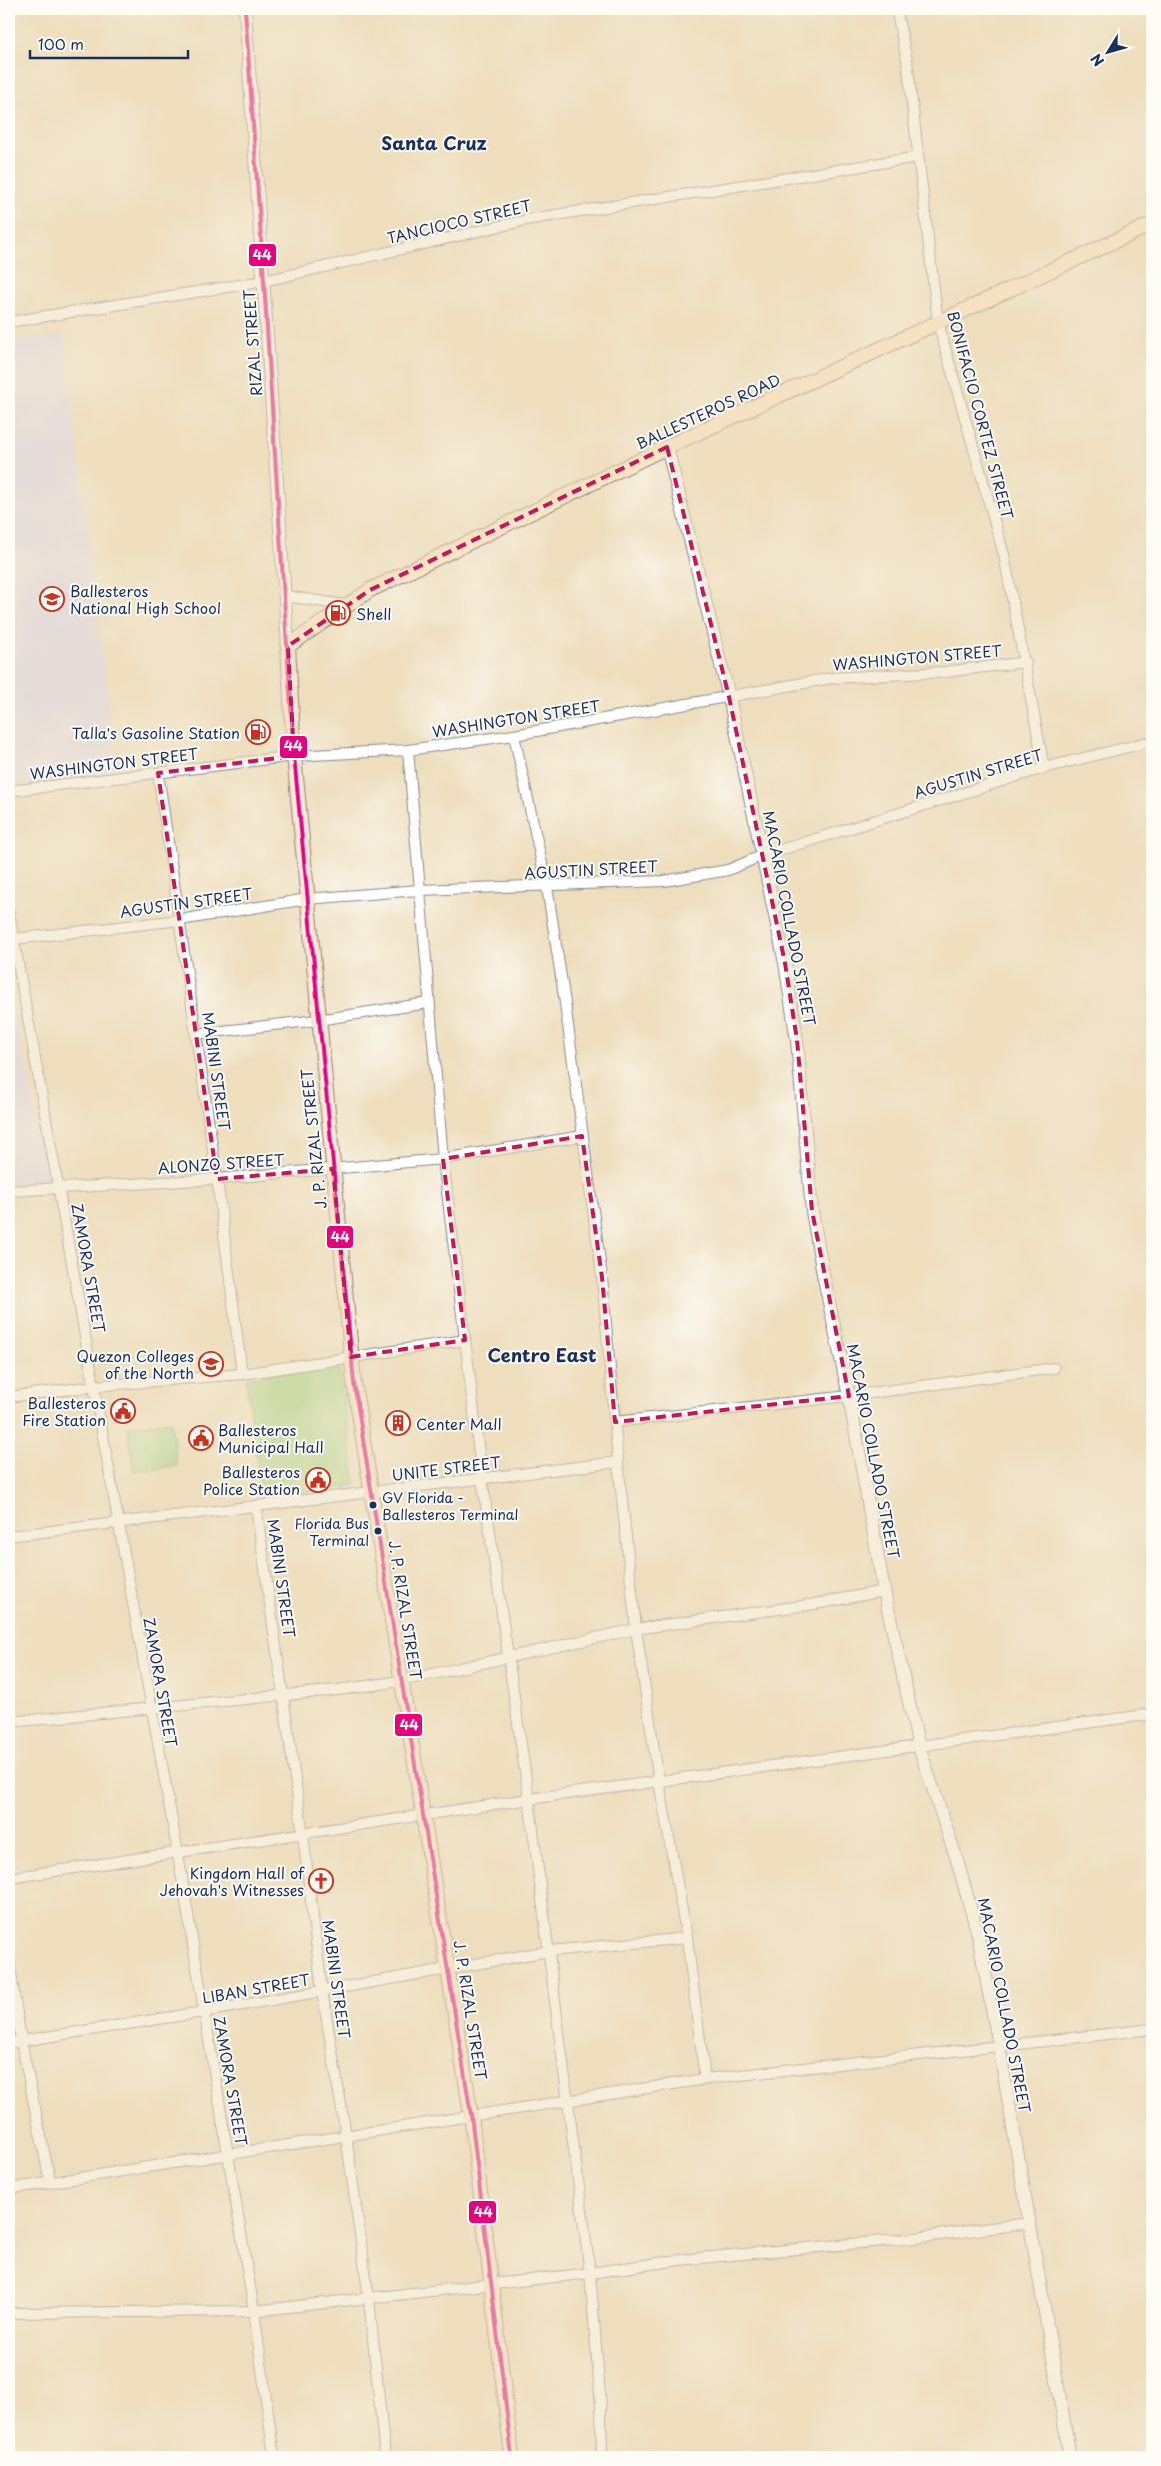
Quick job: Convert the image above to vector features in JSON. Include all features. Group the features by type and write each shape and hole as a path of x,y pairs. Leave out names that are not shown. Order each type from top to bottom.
{"main road":[{"name":"BALLESTEROS ROAD","path":"288,646 345,605 370,590 667,447 1152,224"},
{"name":"J. P. RIZAL STREET","path":"288,646 294,756 351,1357 370,1493 471,2115 512,2457"}],"street":[{"name":"RIZAL STREET","path":"245,9 288,646"},
{"name":"BONIFACIO CORTEZ STREET","path":"896,9 907,60 938,323 1004,555 1026,662 1044,768"},
{"name":"TANCIOCO STREET","path":"9,322 264,281 530,220 918,157"},
{"name":"MACARIO COLLADO STREET","path":"667,447 729,697 791,997 803,1097 812,1211 823,1274 849,1396 884,1591 919,1747 957,1860 978,1935 1000,2046 1070,2457"},
{"path":"285,596 345,605"},
{"name":"WASHINGTON STREET","path":"9,791 294,756 408,750 514,734 832,678 944,672 1026,662"},
{"path":"514,734 547,887 602,1277 618,1462 636,1629 659,1782 687,1938 705,2079"},
{"name":"AGUSTIN STREET","path":"14,940 180,920 307,899 419,890 547,887 664,881 728,870 761,856 1044,768 1152,741"},
{"path":"408,750 428,1003 443,1159 482,1478 529,1799 590,2273 602,2457"},
{"name":"MABINI STREET","path":"158,773 217,1179 242,1374"},
{"name":"ZAMORA STREET","path":"9,913 60,1188 117,1522 178,1854 254,2311 274,2457"},
{"path":"196,1034 318,1020 428,1003"},
{"name":"ALONZO STREET","path":"9,1191 217,1179 332,1170 443,1159 582,1136"},
{"path":"9,1397 95,1386 242,1374 465,1340"},
{"path":"615,1422 849,1396 1054,1368"},
{"name":"UNITE STREET","path":"9,1536 618,1462"},
{"name":"MABINI STREET","path":"256,1506 303,1835 322,1991 346,2135 369,2299 385,2457"},
{"path":"9,1722 338,1690 401,1681 636,1629 815,1604 884,1591"},
{"path":"9,1878 423,1817 529,1799 1152,1714"},
{"name":"LIBAN STREET","path":"9,2043 203,2012 549,1951 687,1938"},
{"path":"9,1959 21,2041 50,2181"},
{"path":"9,2189 50,2181 705,2079 1152,2029"},
{"path":"9,2313 254,2311 590,2273 679,2260 916,2238 1029,2223"}],"highlighted area":[{"path":"667,447 729,697 785,963 797,1040 812,1211 849,1396 615,1422 602,1277 582,1136 443,1159 465,1340 351,1357 333,1169 217,1179 158,773 294,756 288,646 370,590"}],"shaded area":[{"name":"Ballesteros National High School","path":"64,335 117,777 9,786 9,341"},
{"path":"9,984 49,1180 49,1181 9,1181"}],"green space":[{"path":"338,1364 356,1485 262,1497 246,1378"},
{"path":"171,1421 177,1466 134,1472 128,1427"}],"transit line":[{"name":"44","path":"245,9 294,756 354,1383 471,2115 512,2457"}],"place":[{"name":"Ballesteros National High School","path":"52,599"},
{"name":"Shell","path":"338,613"},
{"name":"Talla's Gasoline Station","path":"258,732"},
{"name":"Quezon Colleges of the North","path":"211,1364"},
{"name":"Ballesteros Fire Station","path":"123,1411"},
{"name":"Center Mall","path":"398,1423"},
{"name":"Ballesteros Municipal Hall","path":"201,1438"},
{"name":"Ballesteros Police Station","path":"318,1480"},
{"name":"GV Florida - Ballesteros Terminal","path":"373,1505"},
{"name":"Florida Bus Terminal","path":"378,1531"},
{"name":"Kingdom Hall of Jehovah's Witnesses","path":"321,1881"}],"district":[{"name":"Santa Cruz","path":"434,142"},
{"name":"Centro East","path":"542,1354"}]}
